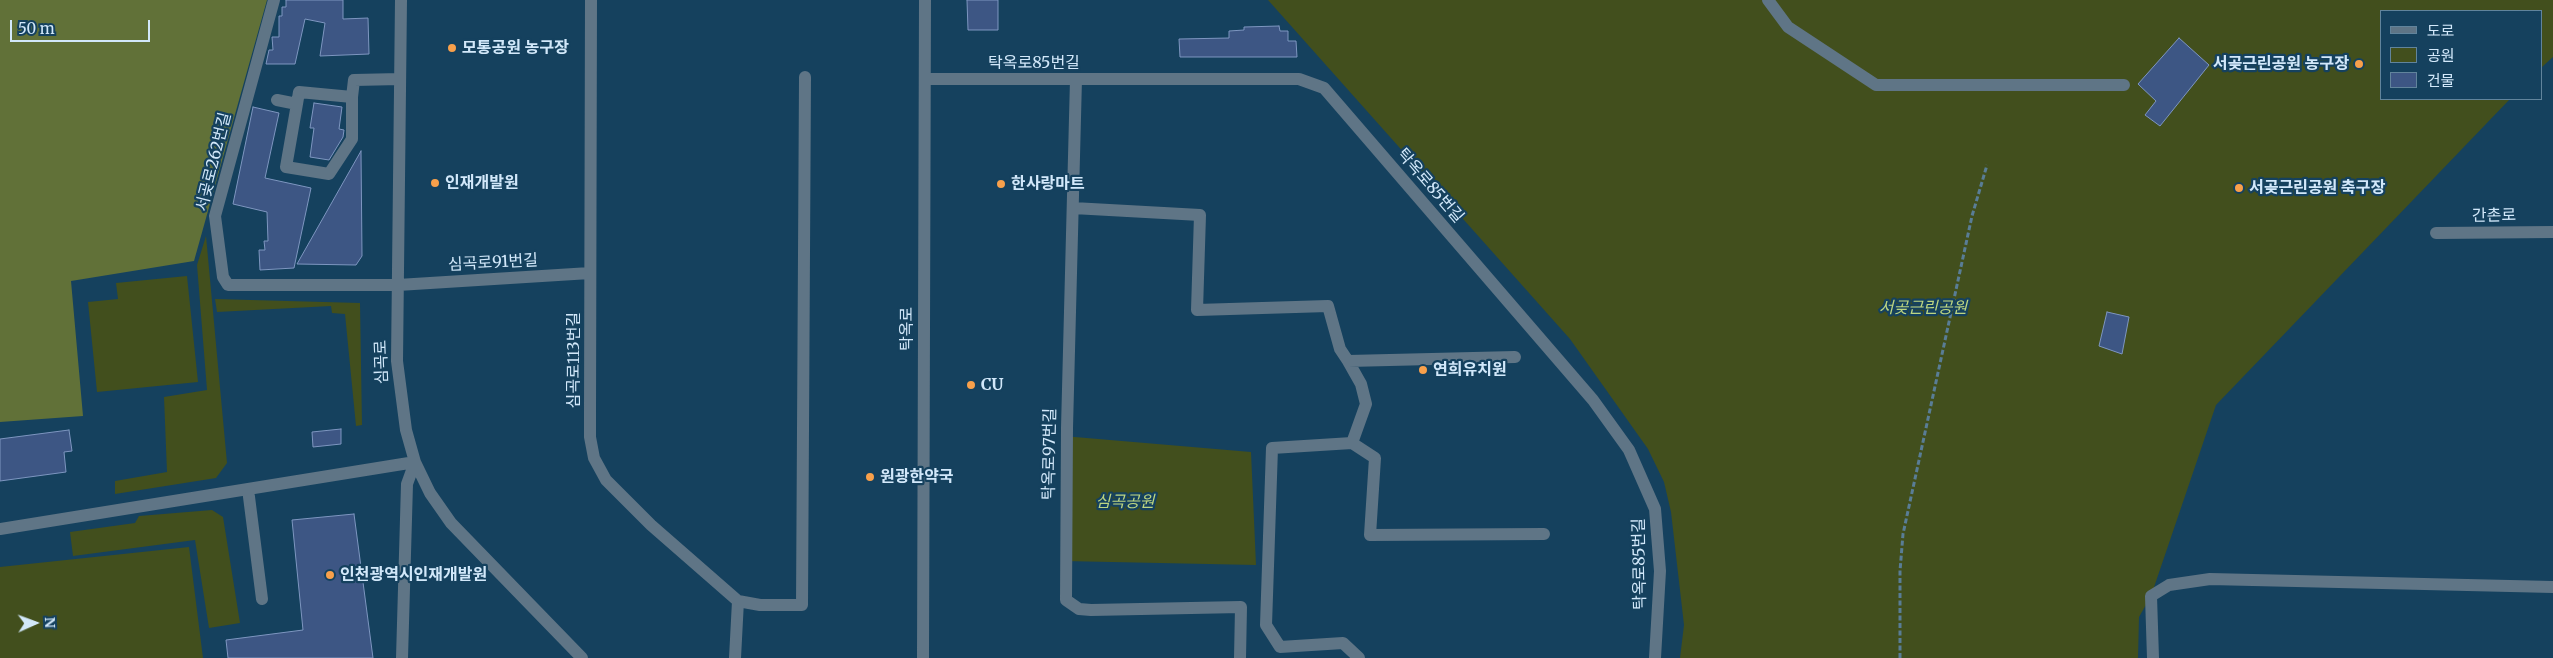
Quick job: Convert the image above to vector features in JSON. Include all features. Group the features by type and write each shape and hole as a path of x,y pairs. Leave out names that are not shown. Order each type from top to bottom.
{"street":[{"name":"서곶로262번길","path":"274,0 215,216 223,277 228,285 236,286 398,285"},
{"name":"심곡로","path":"401,0 396,361 400,396 415,462 430,493 451,523 582,658"},
{"name":"심곡로113번길","path":"591,0 590,436 594,458 606,480 651,525 738,600"},
{"name":"탁옥로","path":"923,658 925,0"},
{"path":"1768,0 1788,27 1876,85 2124,85"},
{"path":"735,658 738,600 760,605 802,606 805,77"},
{"name":"탁옥로85번길","path":"925,78 1299,79 1324,88 1592,400 1629,450 1655,509 1660,570 1655,658"},
{"path":"352,97 298,92 286,167 329,174 352,139 354,80 400,79"},
{"name":"탁옥로97번길","path":"1076,79 1064,579 1066,600 1079,609 1091,610 1241,607 1240,658"},
{"path":"276,100 297,104"},
{"path":"1073,208 1200,215 1197,310 1328,306 1340,349 1361,384 1366,404 1352,443"},
{"name":"간촌로","path":"2436,234 2553,232"},
{"name":"심곡로91번길","path":"398,285 590,273"},
{"path":"1348,361 1515,357"},
{"path":"1359,658 1343,643 1280,648 1266,626 1272,448 1352,443 1375,458 1370,535 1544,534"},
{"path":"0,529 415,462 407,484 402,658"},
{"path":"248,489 262,599"},
{"path":"2153,658 2151,596 2169,585 2210,579 2553,587"}],"path":[{"path":"1900,658 1900,570 1903,534 1972,216 1987,164"}],"green space":[{"path":"0,0 267,0 194,261 71,281 83,416 0,422"},
{"name":"서곶근린공원","path":"1268,0 2553,0 2553,57 2543,66 2543,10 2380,10 2380,100 2509,100 2216,405 2151,596 2139,617 2138,658 1680,658 1684,625 1671,512 1664,482 1648,449 1570,339"},
{"path":"206,236 227,463 216,478 115,494 115,481 167,472 164,397 207,390 197,265"},
{"path":"187,276 198,382 97,392 88,302 118,299 116,283"},
{"path":"215,299 360,303 362,425 356,426 345,314 332,313 331,306 217,312"},
{"name":"심곡공원","path":"1063,436 1251,452 1256,565 1063,561"},
{"path":"212,510 223,517 240,623 209,628 195,540 73,556 70,532 135,523 139,516"},
{"path":"189,547 203,658 0,658 0,567"}],"building":[{"path":"286,0 343,0 343,19 368,18 369,54 320,56 325,23 305,19 295,64 266,64 269,50 273,50 272,37 279,37 279,16 282,16 282,7 286,7"},
{"path":"967,0 998,0 998,30 968,30"},
{"path":"1279,26 1280,31 1288,31 1288,41 1296,41 1297,57 1180,57 1179,39 1229,38 1229,31 1244,30 1244,27"},
{"path":"2179,38 2209,65 2160,126 2145,115 2156,101 2138,84"},
{"path":"314,103 342,107 339,129 344,130 343,137 329,160 310,157 314,128 310,128"},
{"path":"253,107 279,113 265,178 311,188 294,268 260,270 259,250 265,250 264,241 268,241 267,212 233,204"},
{"path":"361,151 362,256 356,265 297,264"},
{"path":"2107,312 2129,317 2122,354 2099,346"},
{"path":"341,429 341,444 313,447 312,432"},
{"path":"69,430 72,451 64,452 66,472 0,481 0,439"},
{"name":"인천광역시인재개발원","path":"354,514 373,658 228,658 226,640 303,630 292,520"}],"place":[{"name":"모통공원 농구장","path":"452,48"},
{"name":"서곶근린공원 농구장","path":"2359,64"},
{"name":"인재개발원","path":"435,183"},
{"name":"한사랑마트","path":"1001,184"},
{"name":"서곶근린공원 축구장","path":"2239,188"},
{"name":"연희유치원","path":"1423,370"},
{"name":"CU","path":"971,385"},
{"name":"원광한약국","path":"870,477"},
{"name":"인천광역시인재개발원","path":"330,575"}]}
